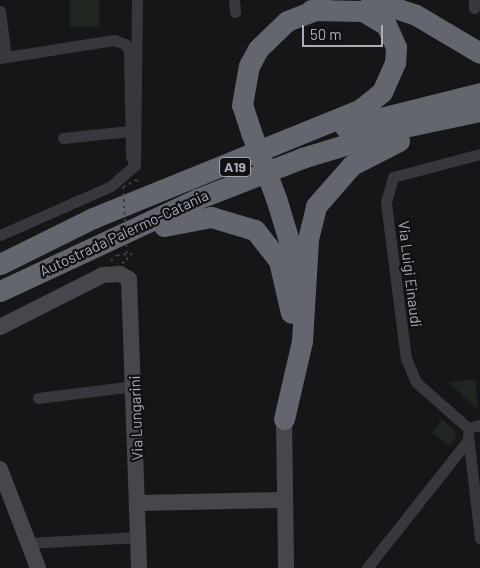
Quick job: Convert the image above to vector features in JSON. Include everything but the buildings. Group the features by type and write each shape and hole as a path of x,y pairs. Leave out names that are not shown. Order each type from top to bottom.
{"highway":[{"path":"284,419 291,313 291,256 276,198 242,105 249,66 270,34 311,10 365,0"},
{"path":"371,0 416,15 480,53"},
{"path":"0,264 93,218 361,109 382,92 396,63 396,47 386,25 363,11 311,10"},
{"name":"Autostrada Palermo-Catania","path":"0,270 124,213 279,148 399,110 480,93"},
{"name":"Autostrada Palermo-Catania","path":"0,291 198,199 302,158 404,127 480,111"},
{"path":"284,419 302,341 309,230 326,190 352,165 397,142 480,122"},
{"path":"19,282 192,218 226,218 255,230 268,242 285,276 291,313"}],"street":[{"path":"0,234 111,186 135,165 137,0"},
{"path":"0,11 3,57 122,42 129,52 130,131 135,165"},
{"path":"63,138 130,131"},
{"name":"Via Luigi Einaudi","path":"468,434 416,382 406,359 386,202 393,177 480,154"},
{"path":"0,327 102,275 119,270"},
{"name":"Via Lungarini","path":"119,270 132,287 139,568"},
{"path":"38,398 135,386"},
{"path":"284,419 286,568"},
{"path":"367,568 468,434 480,425"},
{"path":"468,434 478,507 480,538"},
{"path":"0,469 38,568"},
{"path":"138,503 285,500"},
{"path":"28,543 139,538"}],"path":[{"path":"133,254 117,255 110,262 112,268 119,270 127,260 124,213 123,187 136,180 141,183"}],"shaded area":[{"path":"70,0 99,0 99,27 70,27"},
{"path":"476,379 477,409 448,382"},
{"path":"442,419 454,430 456,438 449,446 432,432"}]}
